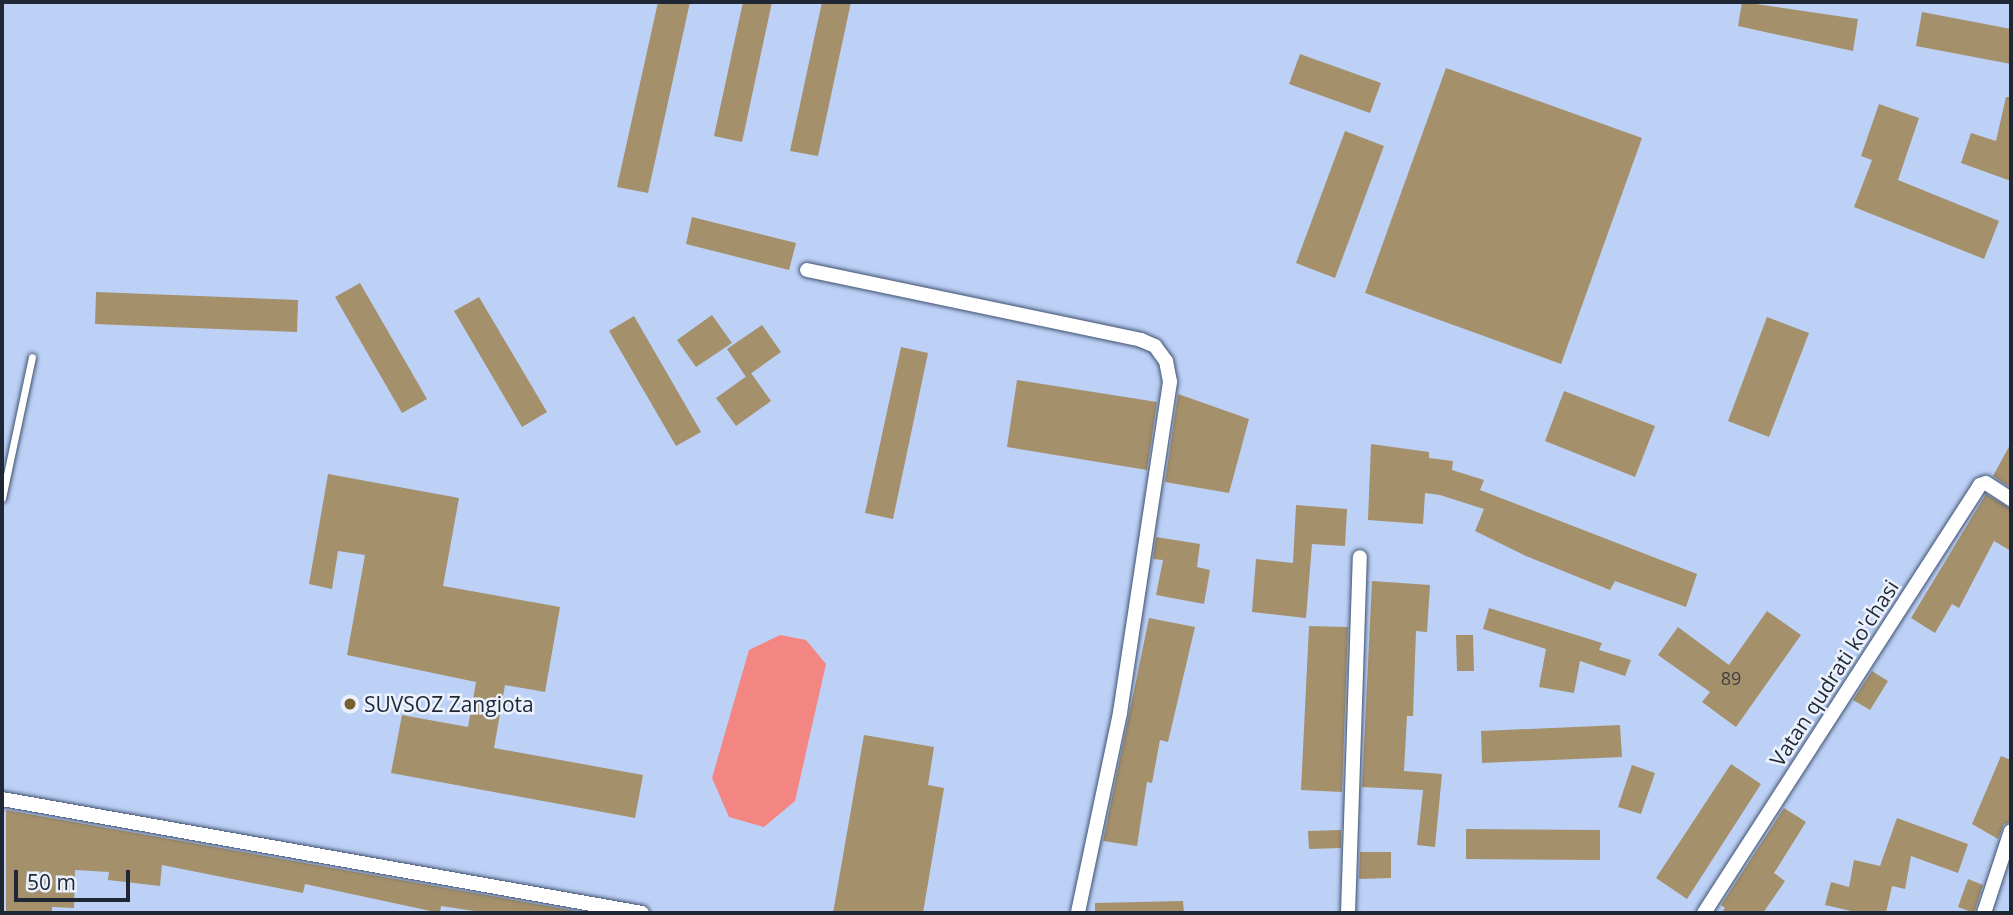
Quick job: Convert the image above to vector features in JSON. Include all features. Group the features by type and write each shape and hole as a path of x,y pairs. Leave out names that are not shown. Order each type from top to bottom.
{"street":[{"path":"807,270 1141,340 1155,346 1166,360 1170,382 1120,713 1078,913"},
{"name":"Vatan qudrati ko'chasi","path":"1704,913 1980,485 1986,483 2011,499"},
{"path":"1348,913 1360,557"},
{"path":"2,799 642,913"},
{"path":"1984,913 2008,847 2011,831"}],"lane":[{"path":"2,498 32,357"}],"shaded area":[{"path":"780,635 806,640 826,664 795,801 764,827 729,817 712,778 749,650"}],"building":[{"path":"658,2 690,2 648,193 617,187"},
{"path":"743,2 772,2 742,142 714,136"},
{"path":"822,2 851,2 818,156 790,151"},
{"path":"1742,2 1858,19 1853,51 1738,26"},
{"path":"1922,12 2011,29 2011,64 1916,46"},
{"path":"1300,54 1381,83 1370,113 1289,84"},
{"path":"1446,68 1642,138 1561,364 1365,293"},
{"path":"2006,97 2011,97 2011,181 1961,163 1971,133 1996,141"},
{"path":"1879,104 1919,118 1898,180 1999,221 1984,259 1854,207 1872,160 1861,156"},
{"path":"1345,131 1384,146 1335,278 1296,263"},
{"path":"692,217 796,243 789,270 686,244"},
{"path":"360,283 427,399 402,413 335,297"},
{"path":"96,292 298,300 297,332 95,324"},
{"path":"479,297 547,412 522,427 454,311"},
{"path":"712,315 732,343 696,367 677,340"},
{"path":"634,316 701,432 676,446 609,331"},
{"path":"1767,317 1809,333 1769,437 1728,421"},
{"path":"762,325 781,352 746,377 727,349"},
{"path":"901,347 928,353 893,519 865,513"},
{"path":"751,373 771,401 736,426 716,398"},
{"path":"1017,380 1157,402 1147,470 1007,447"},
{"path":"1564,391 1655,426 1635,477 1545,441"},
{"path":"1178,394 1249,419 1229,493 1165,482"},
{"path":"2011,443 2011,488 1993,476"},
{"path":"1371,444 1429,452 1429,458 1453,461 1452,470 1484,480 1480,490 1697,574 1686,607 1615,581 1610,590 1526,556 1475,531 1484,509 1440,495 1425,493 1423,524 1368,520"},
{"path":"328,474 459,498 443,586 560,607 545,692 505,685 494,748 643,775 635,818 391,773 402,715 468,727 476,682 347,655 365,555 338,551 332,589 309,584"},
{"path":"1986,494 2011,509 2011,551 1994,541 1959,608 1952,604 1935,633 1911,618"},
{"path":"1296,505 1347,509 1345,546 1312,544 1306,618 1252,612 1256,559 1293,563"},
{"path":"1156,537 1200,544 1197,567 1210,570 1204,604 1156,595 1163,560 1153,559"},
{"path":"1372,581 1430,585 1427,632 1416,631 1413,716 1407,716 1404,771 1442,774 1435,847 1417,845 1423,790 1362,787"},
{"path":"1489,608 1602,643 1599,650 1631,660 1625,676 1580,661 1574,693 1539,687 1546,649 1483,629"},
{"path":"1767,611 1801,635 1736,727 1702,702 1710,692 1658,655 1678,627 1729,665"},
{"path":"1149,618 1195,627 1168,742 1160,740 1152,783 1147,782 1137,846 1103,841"},
{"path":"1309,626 1348,627 1342,792 1301,790"},
{"path":"1456,635 1473,635 1474,671 1457,671"},
{"path":"1872,671 1888,681 1870,710 1853,700"},
{"path":"1620,725 1622,757 1482,763 1481,731"},
{"path":"864,735 934,747 928,785 944,788 923,913 833,913"},
{"path":"2001,756 2011,760 2011,822 2004,824 1998,839 1972,824"},
{"path":"1731,764 1761,784 1687,899 1656,878"},
{"path":"1632,765 1655,773 1641,814 1618,807"},
{"path":"1784,808 1806,822 1774,873 1785,881 1763,913 1721,913 1725,908 1721,905"},
{"path":"6,810 582,912 488,913 441,906 440,913 305,884 303,893 162,865 160,886 108,880 109,872 75,870 74,908 52,907 52,913 6,913"},
{"path":"1897,818 1968,844 1958,873 1911,856 1905,889 1892,886 1886,913 1860,913 1825,905 1831,882 1849,887 1854,860 1880,866"},
{"path":"1466,829 1600,830 1600,860 1466,859"},
{"path":"1341,830 1341,848 1309,849 1308,831"},
{"path":"1360,852 1391,852 1391,878 1359,879"},
{"path":"1968,879 1983,885 1974,913 1958,907"},
{"path":"1183,901 1184,913 1095,913 1095,903"}],"place":[{"name":"SUVSOZ Zangiota","path":"350,704"}]}
